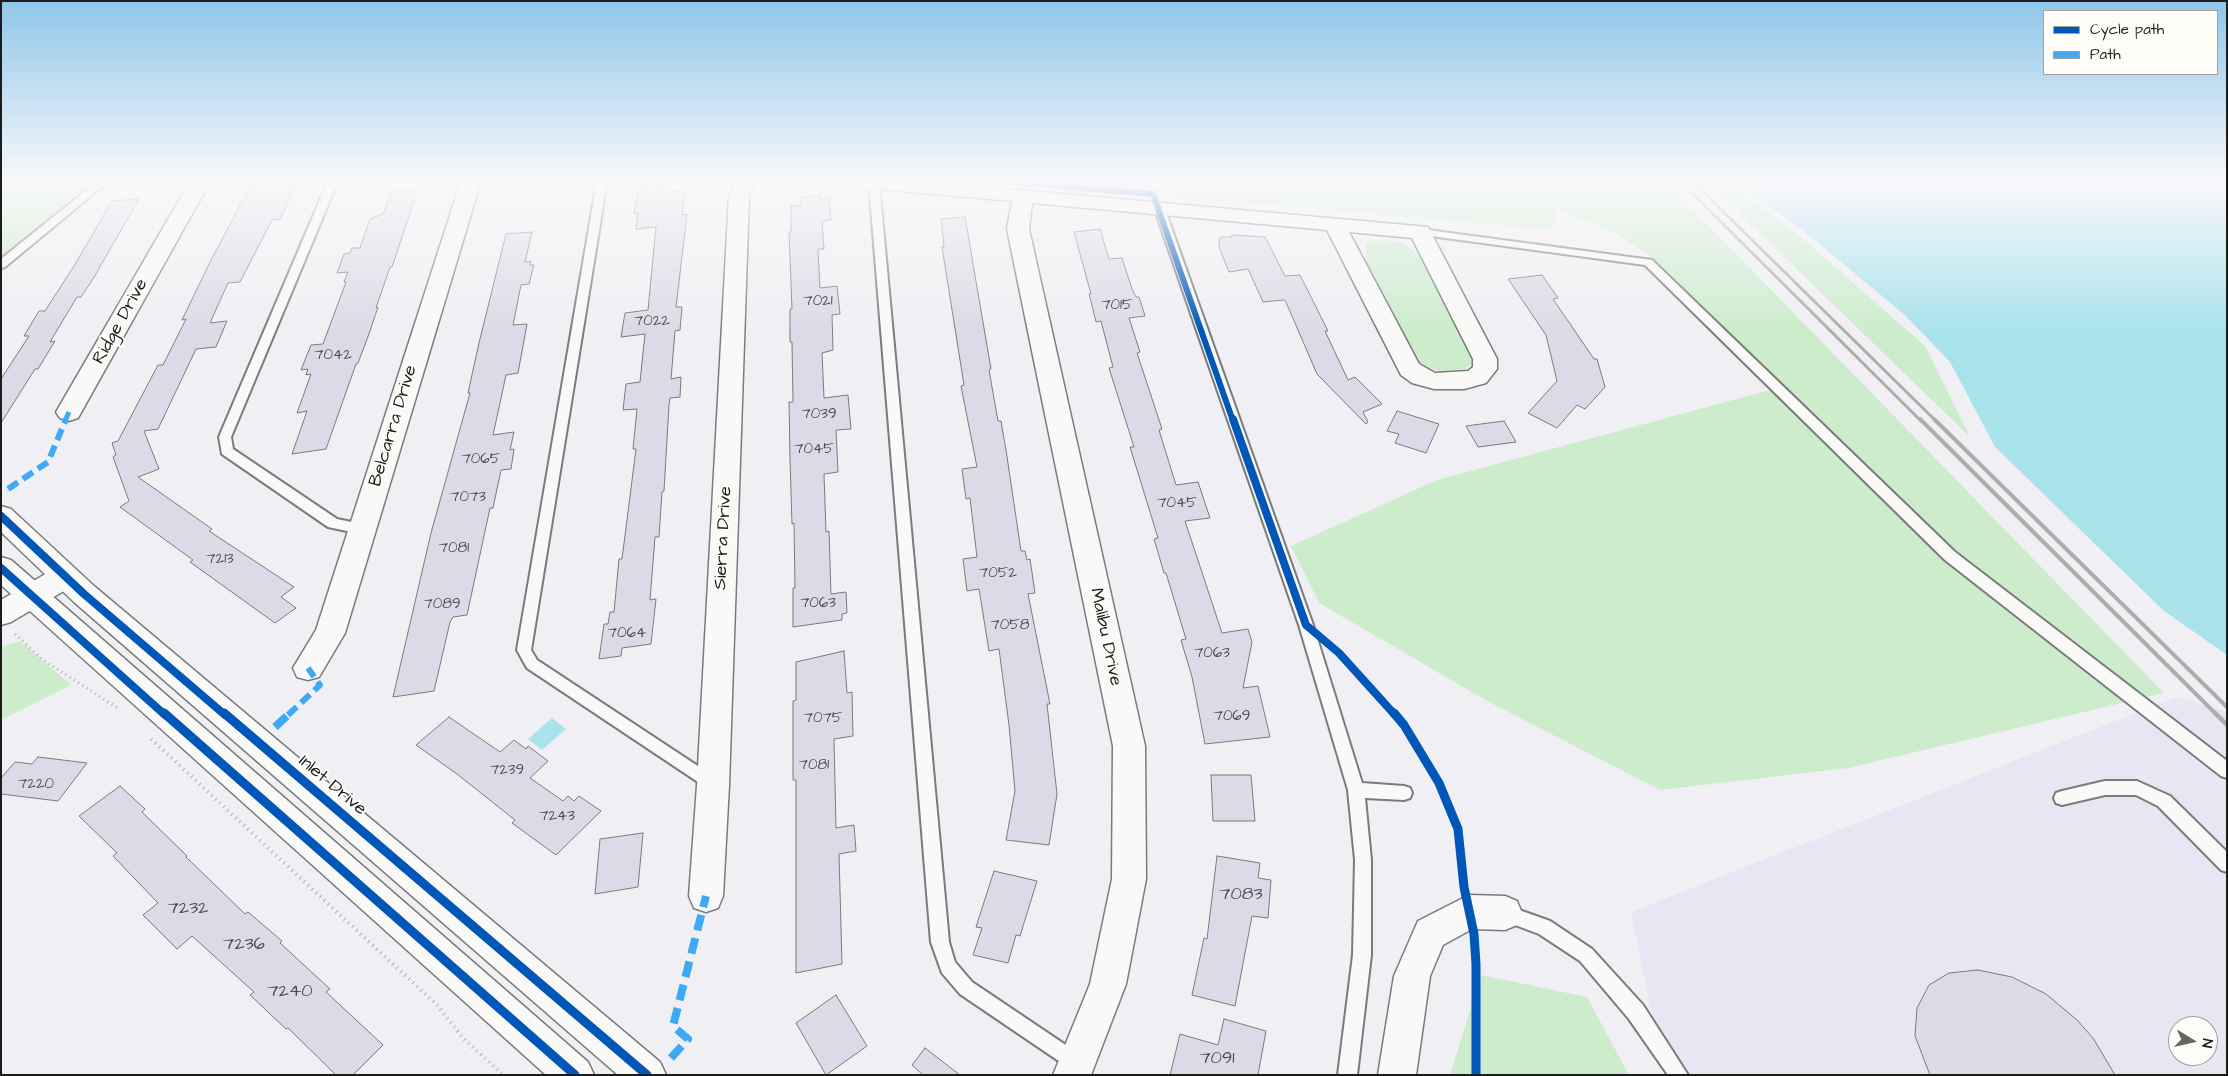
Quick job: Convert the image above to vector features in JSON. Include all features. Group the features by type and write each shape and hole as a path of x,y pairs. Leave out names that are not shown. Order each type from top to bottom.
{"street":[{"name":"Ridge Drive","path":"69,412 172,231"},
{"name":"Belcarra Drive","path":"308,668 330,633 455,231"},
{"name":"Sierra Drive","path":"706,896 713,785 737,231"},
{"name":"Malibu Drive","path":"1018,231 1129,746 1129,879 1108,984 1073,1069"},
{"path":"1338,231 1410,369 1421,377 1434,381 1464,381 1476,377 1485,369 1485,358 1420,232 1410,231"},
{"name":"Inlet Drive","path":"1,516 64,577 648,1075"},
{"path":"1,568 575,1075"},
{"path":"8,629 32,596 64,577"},
{"path":"1398,1075 1412,976 1430,932 1469,912 1505,913"}],"lane":[{"path":"1,265 42,231"},
{"path":"312,231 225,437 227,451 333,523 361,529"},
{"path":"594,231 524,650 532,664 713,785"},
{"path":"878,231 940,942 948,968 966,988 1073,1069"},
{"path":"1167,231 1306,625 1356,790 1363,860 1362,955 1347,1075"},
{"path":"1420,232 1648,262 1950,556 2227,770"},
{"path":"2062,798 2105,788 2137,788 2164,801 2227,864"},
{"path":"1356,790 1404,793"},
{"path":"1505,913 1544,927 1586,954 1636,1012 1679,1075"}],"path":[{"path":"8,629 43,660 127,716"},
{"path":"148,737 437,1005 463,1038 502,1075"}],"shaded area":[{"path":"2176,697 2227,712 2227,1075 1664,1075 1631,912"}],"green space":[{"path":"1,231 42,231 1,265"},
{"path":"1610,231 1714,231 2164,693 1848,768 1660,790 1487,701 1319,603 1291,546 1437,480 1785,386 1649,255"},
{"path":"1758,231 1794,231 1925,346 1970,437"},
{"path":"1372,240 1401,242 1417,253 1436,280 1474,357 1473,363 1465,369 1439,371 1417,361 1374,274 1366,263 1366,244"},
{"path":"20,641 71,685 1,720 1,647"},
{"path":"1481,975 1587,997 1629,1075 1450,1075"}],"water":[{"path":"1804,231 2227,231 2227,655 2164,611 1995,447 1950,362 1906,316"},
{"path":"552,718 566,729 542,750 528,739"}],"building":[{"path":"94,231 120,231 93,279 81,297 77,297 50,342 55,341 38,369 35,369 1,423 1,379 29,336 24,336 39,311 45,311"},
{"path":"226,231 266,231 240,282 228,283 210,323 227,321 216,347 196,349 158,429 144,431 159,469 138,477 212,529 209,531 294,587 281,597 296,608 275,623 190,562 193,560 120,507 129,501 113,457 116,455 112,443 118,441 158,365 163,365 186,319 182,320"},
{"path":"366,231 404,231 376,308 378,307 369,334 356,364 326,449 292,454 307,411 297,413 311,374 306,375 308,369 301,370 311,345 323,344 346,282 344,282 348,272 337,273 344,254 350,253 352,248 360,248"},
{"path":"656,231 685,231 676,307 682,307 680,330 675,331 671,379 681,377 680,397 670,398 669,405 664,491 662,492 659,537 655,537 650,600 656,599 651,644 622,648 621,656 599,659 604,624 608,624 610,612 614,612 619,559 622,559 636,449 633,449 637,409 623,410 626,384 640,382 645,334 621,337 625,313 648,310"},
{"path":"823,231 824,249 818,249 820,288 837,286 840,314 832,315 833,350 822,353 824,398 848,395 851,429 836,430 838,472 824,474 826,532 829,531 831,594 846,592 847,613 842,614 842,620 793,627 793,588 795,588 794,523 792,524 789,402 793,402 792,342 790,342 790,309 792,309 789,232"},
{"path":"942,231 967,231 991,369 989,370 998,421 1001,421 1006,450 1021,551 1025,551 1027,560 1030,559 1035,593 1028,594 1050,704 1047,704 1057,794 1049,845 1006,840 1015,791 1009,725 999,649 989,651 979,589 967,591 963,559 977,557 970,498 966,499 962,469 977,467 961,386 964,385 942,247 944,247"},
{"path":"1101,231 1109,259 1122,258 1132,289 1136,297 1139,297 1145,316 1129,318 1140,352 1137,353 1162,429 1159,430 1176,485 1198,482 1210,518 1185,521 1222,633 1248,629 1252,642 1243,688 1258,686 1270,737 1205,744 1192,677 1181,640 1186,639 1154,539 1158,538 1130,447 1134,447 1109,368 1113,367 1101,321 1096,322 1089,294 1091,294 1074,232"},
{"path":"532,232 525,262 531,261 530,265 534,265 529,284 521,285 513,325 527,324 518,373 506,375 493,435 514,432 510,450 514,449 511,469 501,470 493,508 490,508 467,615 453,617 450,622 434,691 393,697 431,533 470,393 468,393 479,343 506,234"},
{"path":"1232,235 1265,237 1285,276 1300,275 1328,331 1325,331 1348,380 1355,377 1382,404 1363,412 1368,422 1366,424 1317,374 1285,300 1263,302 1248,269 1229,272 1219,247 1220,237 1232,237"},
{"path":"1542,275 1558,298 1553,299 1594,359 1597,359 1605,387 1585,409 1577,405 1557,428 1528,413 1557,381 1546,335 1508,279"},
{"path":"1397,411 1439,424 1426,453 1395,443 1399,434 1387,431"},
{"path":"1504,421 1516,442 1478,447 1466,426"},
{"path":"844,651 847,693 852,692 853,736 834,739 836,828 854,825 856,851 839,854 842,964 796,973 796,780 793,780 793,701 796,700 796,662"},
{"path":"449,717 500,752 514,740 526,749 528,746 548,761 530,778 563,801 568,796 574,801 579,796 601,811 556,855 512,823 515,820 457,774 416,745"},
{"path":"38,757 87,763 58,801 1,794 1,778 15,762 32,764"},
{"path":"1211,775 1251,775 1255,821 1213,821"},
{"path":"120,786 145,809 142,812 186,857 245,914 248,912 282,941 280,943 330,989 326,992 383,1045 353,1075 336,1075 288,1028 286,1029 250,995 254,992 192,936 177,949 143,915 158,903 113,856 117,853 79,816"},
{"path":"643,833 638,887 595,894 600,839"},
{"path":"1217,856 1260,863 1258,878 1271,880 1268,918 1252,916 1235,1006 1192,995 1204,938 1207,939"},
{"path":"994,871 1037,881 1020,936 1016,935 1008,963 973,955 982,928 976,927"},
{"path":"1978,970 2012,977 2046,994 2077,1020 2093,1038 2115,1075 1930,1075 1915,1036 1917,1008 1929,985 1949,973"},
{"path":"836,995 867,1046 826,1075 796,1023"},
{"path":"1224,1019 1266,1031 1258,1075 1170,1075 1180,1034 1218,1045"},
{"path":"925,1048 960,1075 923,1075 912,1065"}],"railway":[{"path":"1730,231 1921,421"},
{"path":"1743,231 1936,421"},
{"path":"1920,419 2217,715"},
{"path":"1934,419 2227,707"},
{"path":"2217,715 2227,725"}],"marked path":[{"path":"8,489 48,462 69,412"},
{"path":"275,727 320,685 308,668"},
{"path":"671,1058 688,1039 673,1026 706,896"}],"cycle path":[{"path":"1166,231 1306,625 1339,653 1404,725 1439,783 1450,807 1458,829 1464,887 1474,934 1476,964 1476,1075"},
{"path":"1,516 84,594 647,1075"},
{"path":"1,568 575,1075"}]}
